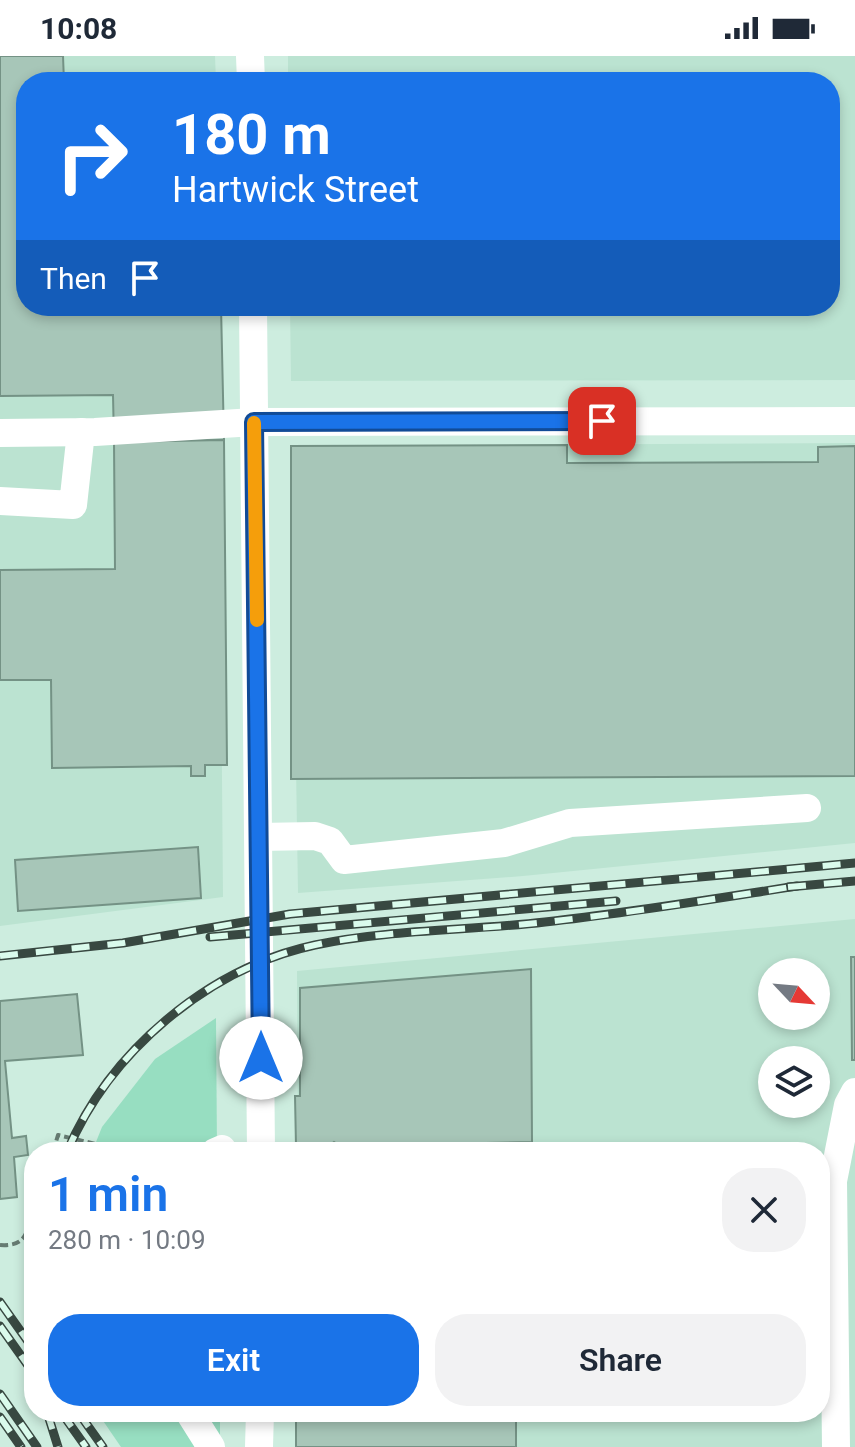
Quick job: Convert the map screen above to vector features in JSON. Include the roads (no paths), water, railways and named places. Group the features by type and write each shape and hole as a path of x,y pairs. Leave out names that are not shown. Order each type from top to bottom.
{"street":[{"path":"253,316 261,1142"},
{"path":"0,433 81,432 254,422 855,421"},
{"path":"0,501 73,505 81,432"},
{"path":"259,837 315,836 330,841 344,860 504,843 570,823 807,808"},
{"path":"836,1447 836,1180 848,1105 855,1092"},
{"path":"195,1422 211,1447"},
{"path":"259,1447 260,1422"}],"railway":[{"path":"0,956 123,943 290,914 855,863"},
{"path":"788,887 855,881"},
{"path":"72,1142 85,1115 108,1081 167,1020 201,994 275,956 315,945 372,936 576,918 797,886"},
{"path":"210,937 616,901"},
{"path":"0,1302 24,1336"},
{"path":"0,1326 24,1360"},
{"path":"0,1394 37,1447"},
{"path":"0,1417 21,1447"},
{"path":"50,1422 58,1447"},
{"path":"68,1422 86,1447"},
{"path":"85,1422 103,1447"}]}
